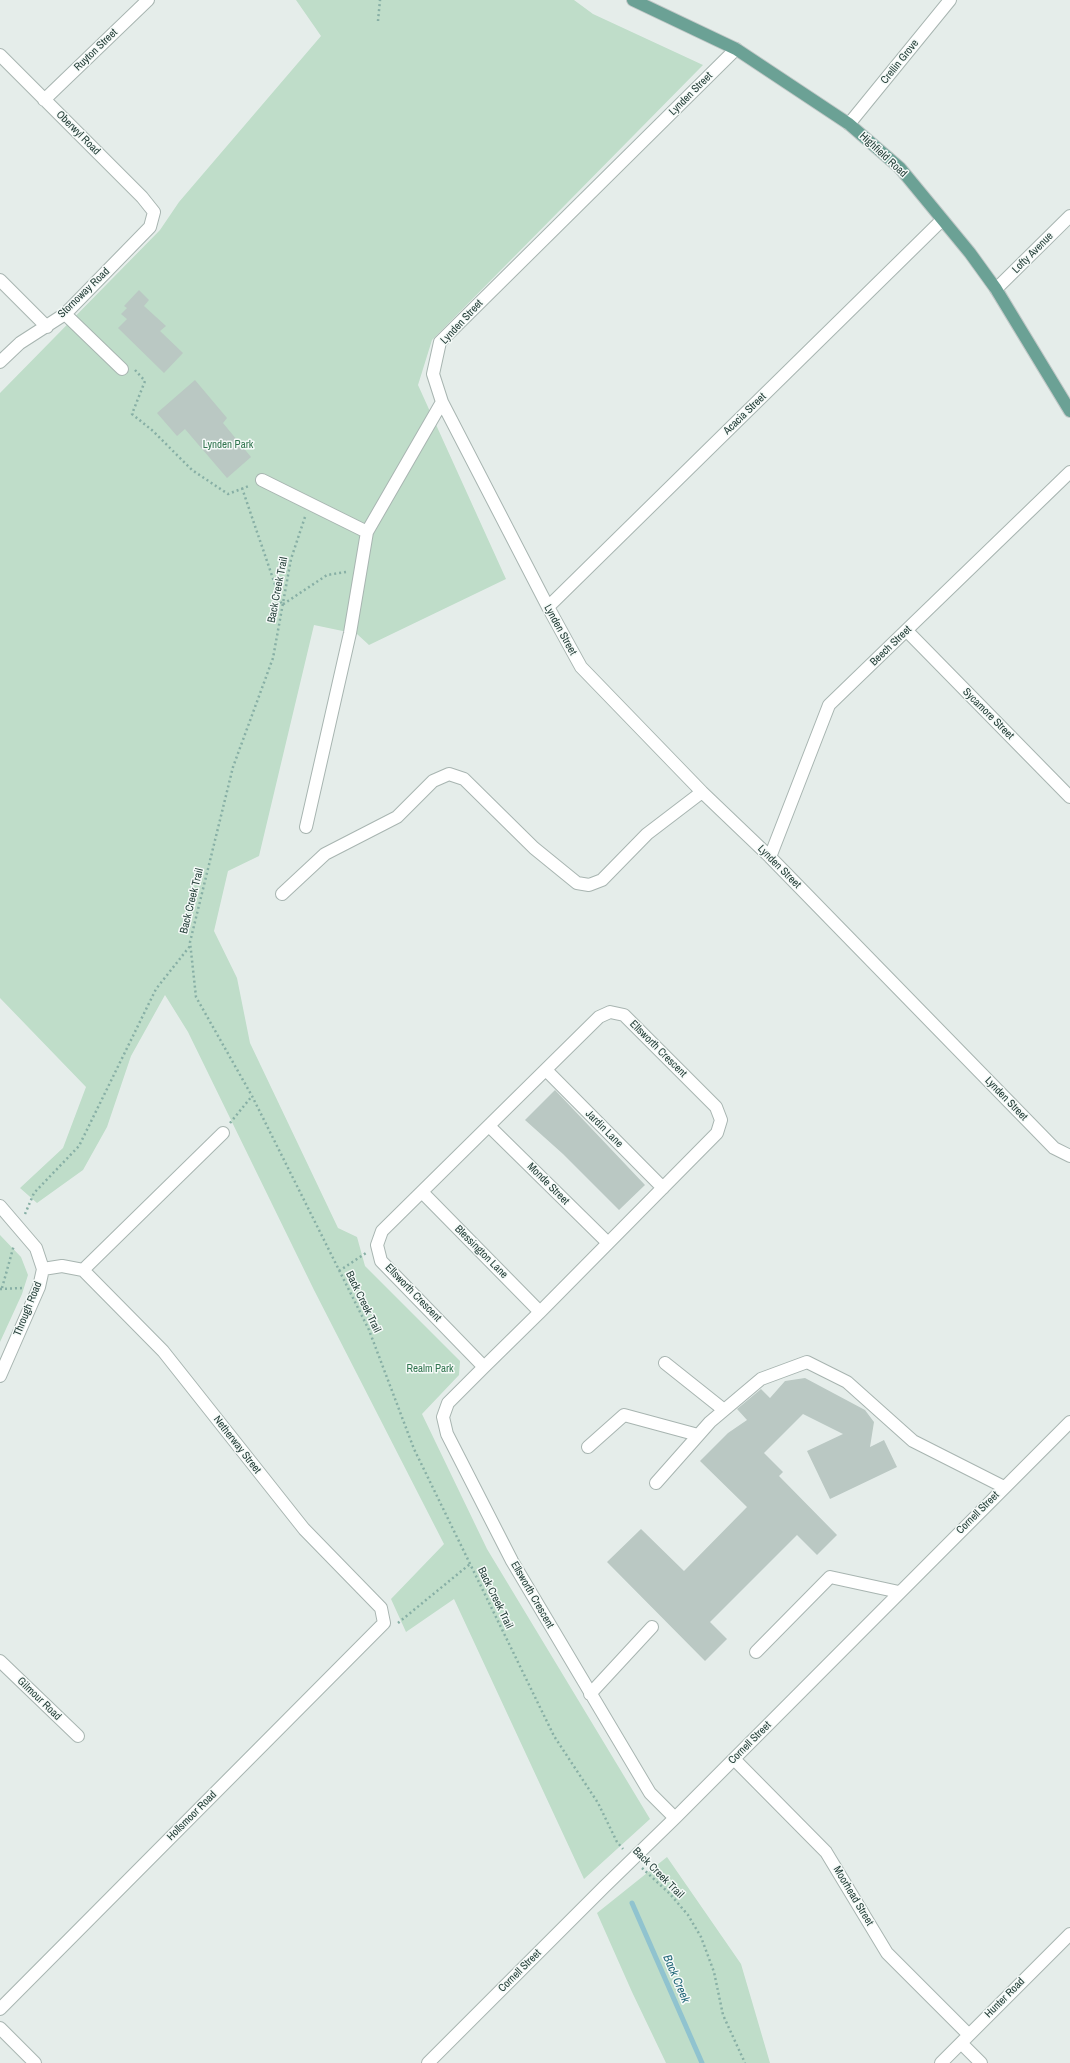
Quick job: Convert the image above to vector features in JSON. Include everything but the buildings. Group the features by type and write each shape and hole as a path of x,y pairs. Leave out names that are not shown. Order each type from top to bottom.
{"main road":[{"name":"Highfield Road","path":"641,2 736,49 849,124 900,168 970,253 996,289 1069,406"}],"street":[{"name":"Ruyton Street","path":"44,100 148,0"},
{"name":"Crellin Grove","path":"849,124 950,0"},
{"name":"Lynden Street","path":"736,49 440,342 433,374 442,402 548,607 581,667 702,792 770,857 1054,1148 1070,1156"},
{"name":"Oberwyl Road","path":"0,55 142,196 154,212"},
{"name":"Stornoway Road","path":"0,362 20,343 65,314 150,228 154,212"},
{"name":"Lofty Avenue","path":"996,289 1070,216"},
{"name":"Acacia Street","path":"548,607 942,220"},
{"path":"0,280 47,327"},
{"path":"65,314 122,369"},
{"path":"306,827 350,633 367,532 442,402"},
{"name":"Beech Street","path":"770,857 829,705 1070,472"},
{"path":"262,480 367,532"},
{"name":"Sycamore Street","path":"906,631 1070,797"},
{"path":"282,894 325,854 397,817 432,781 449,774 464,779 534,848 577,883 589,885 602,880 647,834 702,792"},
{"name":"Ellsworth Crescent","path":"484,1367 382,1261 378,1245 382,1232 599,1017 610,1012 624,1015 716,1107 721,1120 717,1133 664,1188 448,1403 443,1417 447,1434 512,1562 650,1793 675,1818"},
{"name":"Jardin Lane","path":"546,1070 664,1188"},
{"name":"Monde Street","path":"489,1126 608,1243"},
{"path":"43,1269 62,1266 83,1270 223,1133"},
{"name":"Blessington Lane","path":"422,1192 540,1312"},
{"name":"Through Road","path":"0,1206 36,1248 43,1269 39,1287 0,1376"},
{"name":"Netherway Street","path":"83,1270 163,1351 304,1529 380,1608 380,1627"},
{"path":"656,1483 698,1435 760,1379 807,1362 847,1382 913,1441 1004,1487"},
{"path":"665,1363 724,1410"},
{"path":"588,1447 624,1415 698,1435"},
{"name":"Cornell Street","path":"428,2063 734,1760 899,1592 1070,1422"},
{"path":"756,1652 830,1577 899,1592"},
{"name":"Hollsmoor Road","path":"0,2009 380,1627"},
{"path":"590,1694 652,1627"},
{"name":"Gilmour Road","path":"0,1661 78,1736"},
{"name":"Moorhead Street","path":"734,1760 826,1852 887,1953 965,2039 981,2063"},
{"name":"Hunter Road","path":"941,2063 1070,1934"},
{"path":"0,2028 35,2063"}],"path":[{"path":"378,21 380,0"},
{"path":"122,369 134,369 145,381 132,414 153,431 192,470 228,494 262,480"},
{"path":"242,488 282,605 327,574 361,569"},
{"name":"Back Creek Trail","path":"309,504 291,559 272,658 233,767 190,946 196,997 252,1096 369,1330 414,1449 554,1736 598,1803 617,1842 633,1860 670,1894 688,1915 701,1937 714,1972 723,2014 745,2063"},
{"path":"39,1287 1,1288 19,1227 34,1194 79,1146 156,989 190,946"},
{"path":"223,1133 252,1096"},
{"path":"339,1271 378,1245"},
{"path":"380,1627 395,1625 470,1564"}],"green space":[{"name":"Lynden Park","path":"296,0 574,0 593,14 703,65 432,340 418,385 506,579 369,645 357,634 314,625 259,856 228,871 214,931 237,978 250,1043 338,1228 357,1237 365,1266 460,1361 459,1375 422,1414 487,1549 650,1819 584,1879 454,1599 406,1632 391,1599 444,1544 314,1290 188,1032 165,995 131,1056 107,1127 83,1170 37,1203 20,1188 63,1148 86,1087 0,998 0,393 160,230 179,202 321,36"},
{"path":"0,1235 21,1257 28,1275 22,1294 0,1342"},
{"path":"667,1857 741,1964 770,2063 666,2063 632,1992 597,1913"}],"waterway":[{"name":"Back Creek","path":"632,1903 702,2063"}],"park label":[{"name":"Realm Park","path":"430,1369"}]}
